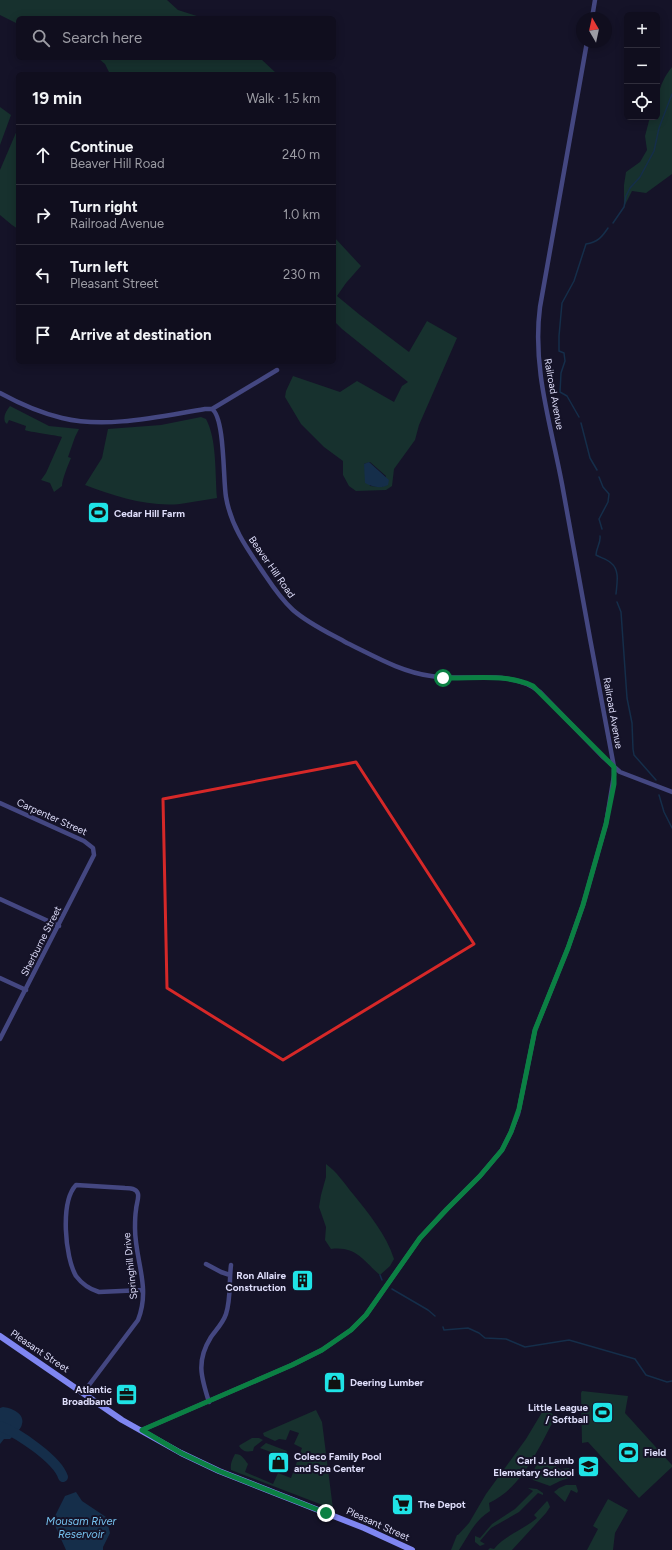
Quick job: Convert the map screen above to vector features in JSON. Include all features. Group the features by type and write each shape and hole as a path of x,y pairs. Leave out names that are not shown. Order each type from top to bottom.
{"main road":[{"name":"Pleasant Street","path":"0,1336 122,1420 181,1453 219,1471 352,1523 412,1550"}],"street":[{"path":"593,12 595,0"},
{"name":"Railroad Avenue","path":"142,1430 209,1402 306,1358 338,1340 351,1330 366,1315 420,1238 480,1176 502,1150 511,1132 519,1109 535,1030 568,948 583,905 606,824 614,784 614,767 543,393 537,349 540,307 587,48"},
{"path":"0,393 44,413 64,418 87,421 146,419 212,409 277,370"},
{"name":"Beaver Hill Road","path":"212,409 217,414 221,430 225,493 231,518 247,549 279,595 302,618 329,634 380,659 407,670 443,678 509,679 528,684 540,692 614,767 628,776 672,792"},
{"name":"Carpenter Street","path":"0,803 84,840 94,851"},
{"name":"Sherburne Street","path":"0,1039 94,858 94,851"},
{"path":"0,899 59,926"},
{"path":"0,978 26,990"},
{"name":"Springhill Drive","path":"84,1393 138,1320 142,1308 144,1290 135,1238 135,1212 138,1196 136,1191 125,1188 79,1184 74,1187 67,1210 66,1237 71,1264 77,1276 85,1286 98,1292 144,1290"},
{"path":"206,1264 230,1275"},
{"path":"209,1402 202,1380 200,1367 208,1343 226,1315 231,1265"}],"highlighted area":[{"path":"356,762 474,944 283,1060 167,988 163,799"}],"green space":[{"path":"0,0 167,0 178,10 197,16 16,16 16,23 0,15"},
{"path":"100,60 262,60 275,72 109,72 105,64"},
{"path":"672,67 672,174 646,193 632,191 624,207 624,185 626,172 640,162 647,150 645,136 649,120 660,120 660,90"},
{"path":"0,107 11,115 0,145"},
{"path":"16,133 16,228 0,215 0,170"},
{"path":"336,239 361,266 337,296 360,315 409,352 427,321 457,338 419,425 415,440 394,469 392,486 386,490 356,491 349,486 343,475 343,461 324,447 301,424 285,397 286,391 293,376 340,392 357,381 394,402 402,386 408,382 336,323","holes":["370,462 386,476 383,487 370,486 364,464"]},
{"path":"10,406 49,426 79,429 68,457 71,458 62,486 54,492 50,483 41,480 46,473 62,437 27,431 25,430 26,426 9,420 7,424 4,420 6,412"},
{"path":"201,417 206,419 210,427 214,446 217,498 180,504 155,504 131,500 85,485 102,458 108,429 161,425"},
{"path":"326,1164 337,1174 365,1209 391,1250 394,1259 390,1266 380,1275 353,1252 340,1249 331,1249 325,1240 326,1227 319,1207 326,1177"},
{"name":"Field","path":"582,1391 628,1396 625,1413 672,1465 672,1467 639,1498 588,1442 582,1443"},
{"path":"544,1409 556,1416 529,1465 521,1477 511,1487 501,1496 489,1503 490,1511 476,1524 459,1550 451,1550 457,1535 469,1523 486,1494 526,1439"},
{"path":"316,1410 322,1422 333,1509 231,1470 232,1460 235,1454 237,1454 243,1457 248,1464 245,1472 273,1484 278,1473 291,1478 302,1448 294,1444 299,1433 290,1430 286,1440 279,1439 275,1441 264,1436 263,1433"},
{"path":"252,1438 259,1438 263,1440 254,1447 253,1451 245,1451 239,1446 240,1445"},
{"path":"266,1443 287,1451 284,1457 260,1448"},
{"path":"544,1459 560,1469 569,1468 572,1477 550,1486 533,1480 535,1468 541,1460"},
{"path":"566,1485 576,1485 578,1491 577,1493 571,1490 565,1502 554,1492"},
{"path":"528,1488 537,1489 543,1493 543,1495 538,1493 519,1512 491,1528 480,1541 485,1544 480,1546 475,1542 475,1536 480,1538 492,1524 515,1509 533,1491"},
{"path":"608,1499 628,1510 615,1533 613,1550 587,1550 598,1529 593,1526"},
{"path":"547,1501 550,1507 546,1513 512,1550 488,1550 490,1548 494,1549 503,1540 537,1518 534,1515"}],"water":[{"path":"369,462 389,480 388,485 376,487 365,483 364,464"},
{"path":"3,1407 17,1412 22,1420 21,1426 17,1432 10,1439 4,1439 0,1444 0,1408"},
{"name":"Mousam River Reservoir","path":"76,1492 82,1501 106,1517 110,1533 103,1550 66,1550 56,1528 54,1518 65,1496"}],"waterway":[{"path":"613,223 624,207 626,196 630,188 640,177 654,151 659,128 672,94"},
{"path":"579,417 567,396 560,392 561,373 565,361 564,353 559,351 562,303 574,281 586,244 599,239 608,228"},
{"path":"581,423 590,458 597,470"},
{"path":"599,477 603,487 609,494 608,502 599,519 602,529"},
{"path":"600,536 596,555 609,562 616,569 616,594"},
{"path":"617,602 621,612 627,698 632,723 634,755 656,780"},
{"path":"659,795 664,812 672,828"},
{"path":"380,1275 382,1280"},
{"path":"392,1289 428,1310 435,1316"},
{"path":"443,1327 444,1330 468,1328 479,1333 485,1338 506,1339 525,1347 569,1340 635,1359 646,1375 667,1382 672,1381"},
{"path":"0,1426 17,1434 36,1447 53,1462 63,1477"}],"place":[{"name":"Cedar Hill Farm","path":"98,513"},
{"name":"Ron Allaire Construction","path":"302,1281"},
{"name":"Deering Lumber","path":"334,1382"},
{"name":"Atlantic Broadband","path":"127,1395"},
{"name":"Little League / Softball","path":"603,1413"},
{"name":"Field","path":"629,1452"},
{"name":"Coleco Family Pool and Spa Center","path":"279,1462"},
{"name":"Carl J. Lamb Elemetary School","path":"589,1466"},
{"name":"The Depot","path":"403,1504"}],"route":[{"path":"326,1513 219,1471 181,1453 142,1430 292,1365 322,1350 351,1330 366,1315 420,1238 493,1163 502,1150 511,1132 518,1114 535,1030 572,939 583,905 609,808 614,784 614,767 533,686 509,679 443,678"}]}
